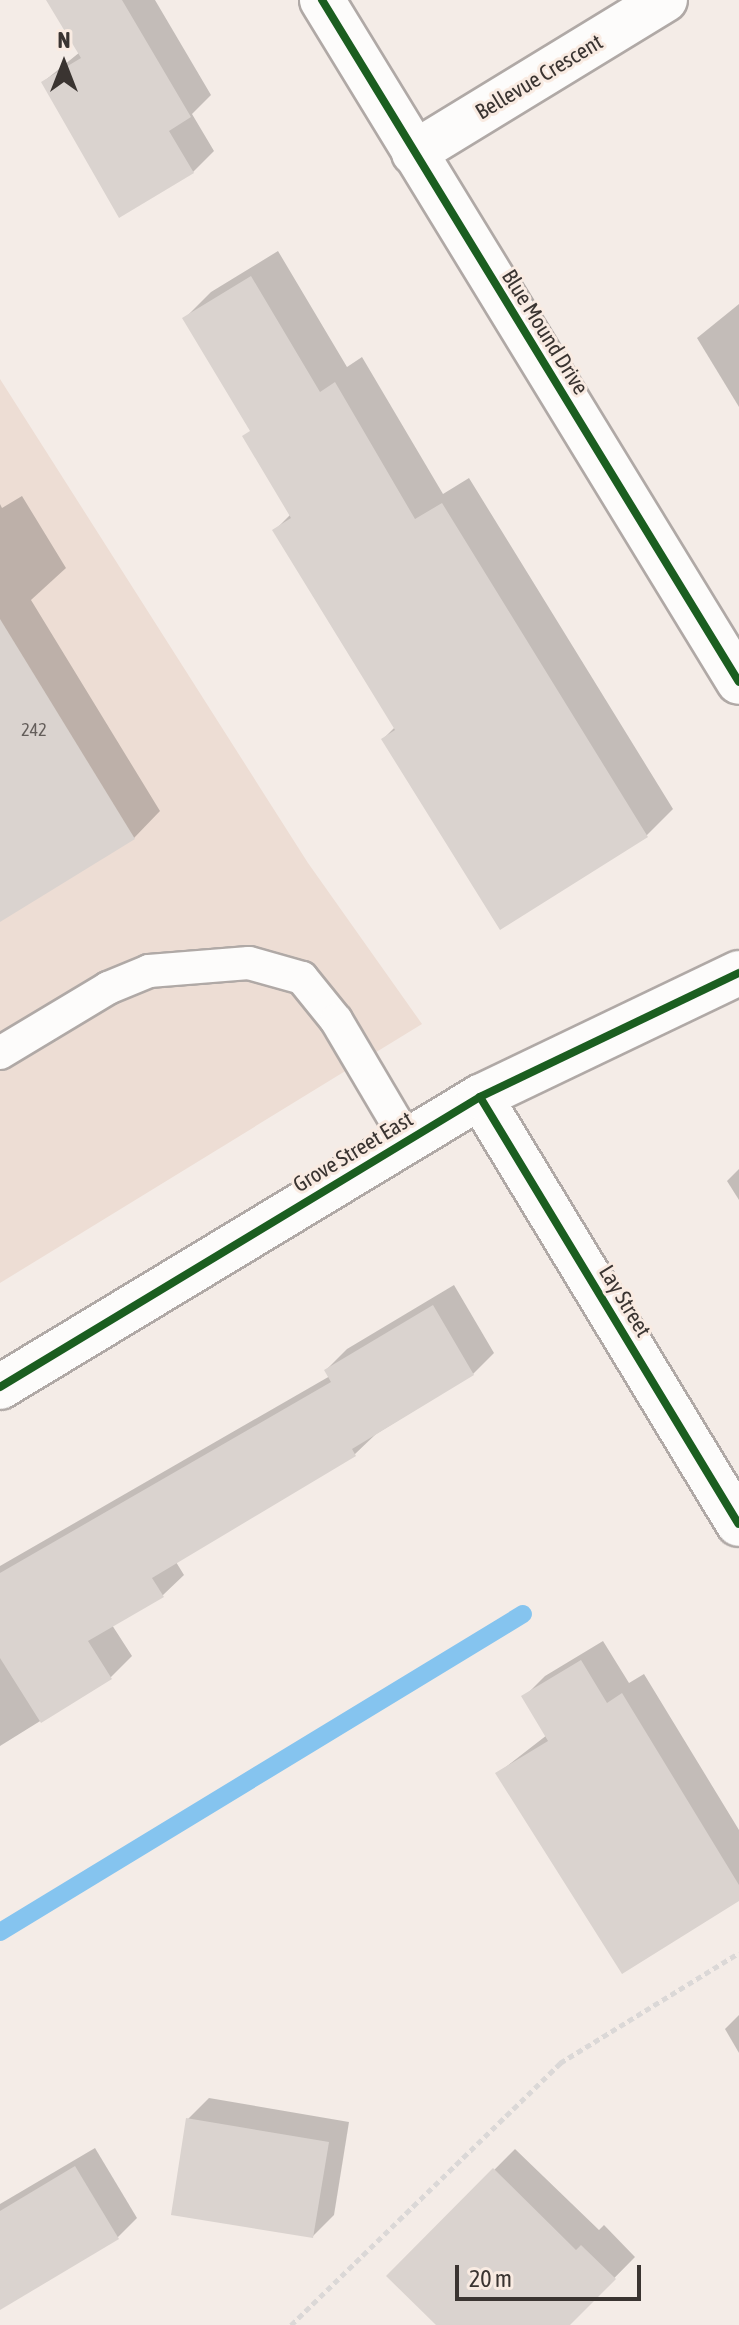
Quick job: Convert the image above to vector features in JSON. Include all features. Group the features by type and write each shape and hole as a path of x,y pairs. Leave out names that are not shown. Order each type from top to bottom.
{"street":[{"name":"Blue Mound Drive","path":"322,0 739,682"},
{"name":"Bellevue Crescent","path":"414,153 665,0"},
{"name":"Grove Street East","path":"0,1387 480,1097 739,973"},
{"name":"Lay Street","path":"480,1097 739,1524"}],"lane":[{"path":"0,1053 108,988 149,971 249,963 302,978 336,1020 407,1140"}],"path":[{"path":"291,2325 560,2063 739,1953"}],"shaded area":[{"path":"0,379 308,863 422,1024 0,1283"}],"building":[{"path":"46,0 122,0 191,117 169,131 194,173 119,218 41,82 81,58"},
{"path":"251,276 320,392 335,382 415,519 442,503 648,837 500,930 381,739 395,730 272,530 291,518 242,436 250,431 182,318"},
{"path":"0,619 135,839 0,922"},
{"path":"433,1305 474,1375 352,1449 356,1456 152,1578 164,1597 88,1641 112,1679 41,1723 0,1658 0,1573 331,1382 324,1370"},
{"path":"581,1660 607,1703 622,1693 739,1885 739,1901 622,1974 495,1773 548,1741 521,1696"},
{"path":"186,2118 329,2142 313,2238 171,2215"},
{"path":"75,2166 119,2239 0,2310 0,2211"},
{"path":"493,2168 576,2250 581,2245 616,2279 570,2325 436,2325 386,2276"}],"waterway":[{"path":"0,1932 523,1614"}],"cycle path":[{"path":"322,0 739,682"},
{"path":"0,1387 480,1097 739,973"},
{"path":"480,1097 739,1524"}]}
